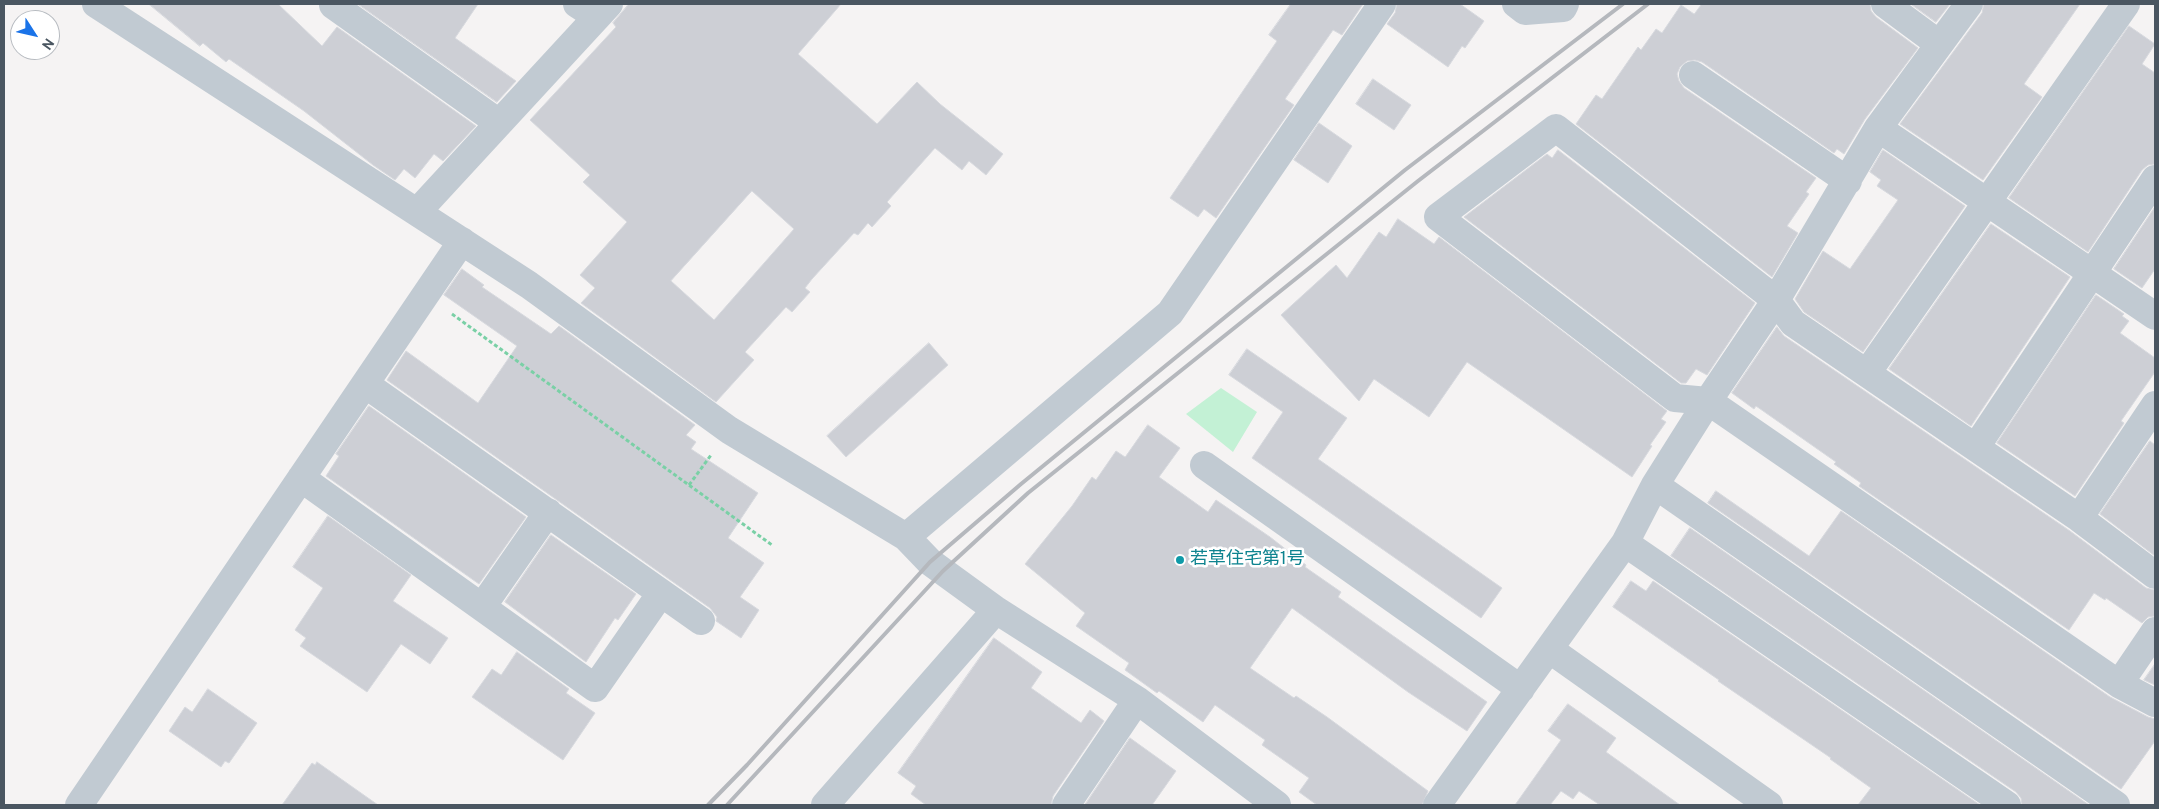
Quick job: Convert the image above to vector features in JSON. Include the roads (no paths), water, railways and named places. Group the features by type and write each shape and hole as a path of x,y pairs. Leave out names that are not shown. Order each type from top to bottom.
{"street":[{"path":"96,4 418,211 529,285 729,430 906,537 930,562 996,610 1137,700 1261,800"},
{"path":"906,537 1170,314 1382,4"},
{"path":"1516,4 1526,11 1563,8 1566,4"},
{"path":"1885,4 1939,44"},
{"path":"1438,805 1625,543 1655,486 1708,401 1776,300 1878,128 1969,4"},
{"path":"1867,373 2126,4"},
{"path":"333,5 499,123"},
{"path":"418,211 499,123 594,8"},
{"path":"1693,74 1848,181"},
{"path":"2155,574 2079,518 1793,323 1776,300 1556,128 1438,216 1675,398 1708,401 2119,684 2155,703"},
{"path":"1878,128 2092,271 2155,316"},
{"path":"1976,447 2155,179"},
{"path":"79,805 462,240"},
{"path":"365,384 701,621"},
{"path":"2079,518 2155,405"},
{"path":"1204,465 1521,689"},
{"path":"301,478 595,688 661,593"},
{"path":"1655,486 2116,805"},
{"path":"482,607 548,512"},
{"path":"1625,543 2007,805"},
{"path":"825,805 996,610"},
{"path":"2119,684 2155,631"},
{"path":"1549,649 1769,805"},
{"path":"1066,805 1137,700"}],"railway":[{"path":"708,805 747,765 930,562 1021,484 1405,170 1623,4"},
{"path":"727,805 943,571 1028,493 1418,181 1648,4"}],"place":[{"name":"若草住宅第1号","path":"1180,560"}]}
